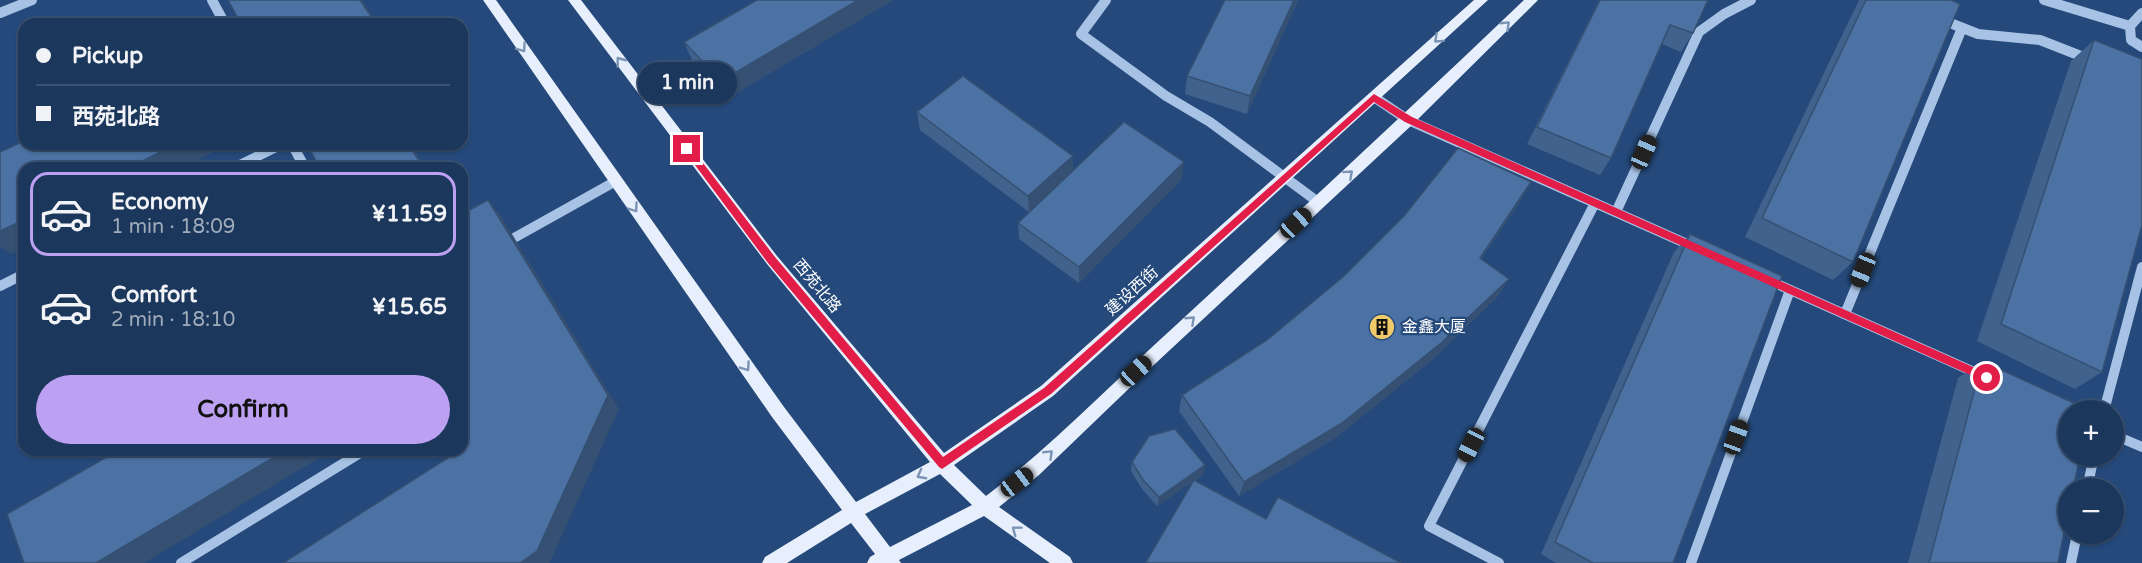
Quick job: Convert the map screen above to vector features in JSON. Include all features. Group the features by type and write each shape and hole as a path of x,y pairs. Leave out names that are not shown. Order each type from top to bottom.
{"main road":[{"path":"489,0 778,412 853,512 885,561 985,507 1033,470 1408,120 1532,0"},
{"name":"西苑北路","path":"574,0 772,260 942,464 985,507 1064,563"},
{"name":"建设西街","path":"771,563 853,512 942,464 1047,391 1482,0"}],"street":[{"path":"0,13 32,0"},
{"path":"212,0 222,18"},
{"path":"1106,0 1080,34 1166,96 1210,122 1318,202"},
{"path":"1616,212 1699,32 1724,14 1751,0"},
{"path":"2044,0 2130,26"},
{"path":"2142,13 2130,26 2131,40 2142,47"},
{"path":"1933,16 1988,36 2020,36 2040,40 2101,63"},
{"path":"1845,314 1962,28"},
{"path":"1374,97 1408,120 1703,251"},
{"path":"246,162 270,150"},
{"path":"514,238 616,181"},
{"path":"1498,563 1429,526 1595,203"},
{"path":"2107,400 2142,267"},
{"path":"1757,275 1994,381"},
{"path":"0,286 18,277"},
{"path":"1691,563 1790,290"},
{"path":"2124,439 2142,447"},
{"path":"181,563 355,456"},
{"path":"2071,563 2076,544"}],"building":[{"path":"228,0 360,0 372,18 238,18"},
{"path":"757,0 858,0 721,81 684,42"},
{"path":"1225,0 1294,0 1250,96 1187,76"},
{"path":"1600,0 1708,0 1693,33 1670,25 1611,158 1537,127"},
{"path":"1866,0 1951,0 1960,4 1853,262 1762,218"},
{"path":"2094,40 2142,59 2142,225 2102,372 2001,324"},
{"path":"963,76 1073,156 1028,196 917,112"},
{"path":"1124,122 1184,162 1079,267 1018,223"},
{"path":"18,144 18,150 165,150 140,162 18,162 18,223 0,231 0,152"},
{"name":"金鑫大厦","path":"1458,148 1531,182 1480,258 1509,279 1441,343 1342,423 1244,482 1182,395 1267,340 1344,276 1404,216"},
{"path":"310,150 412,150 420,162 317,162"},
{"path":"488,200 608,395 537,551 520,563 283,563 451,456 468,456 468,211"},
{"path":"1690,234 1782,276 1673,563 1593,563 1555,542"},
{"path":"1982,361 2067,400 2058,400 2058,466 2078,466 2075,478 2058,478 2058,544 2062,544 2058,563 1929,563"},
{"path":"1175,429 1205,465 1159,497 1143,480 1132,462 1149,436"},
{"path":"108,456 276,456 96,563 24,563 7,514"},
{"path":"1194,480 1266,519 1278,497 1401,563 1146,562"}],"place":[{"name":"金鑫大厦","path":"1382,327"}],"route":[{"path":"687,149 772,260 942,464 1047,391 1374,97 1408,120 1987,378"}]}
